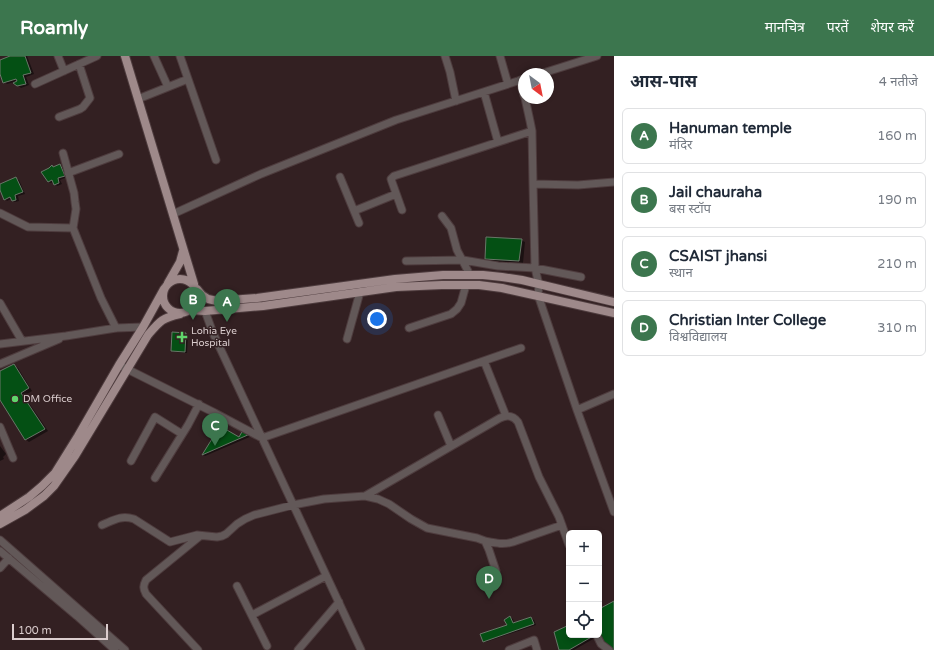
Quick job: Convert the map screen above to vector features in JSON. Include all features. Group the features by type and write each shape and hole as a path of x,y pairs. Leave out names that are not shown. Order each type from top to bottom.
{"main road":[{"path":"125,56 198,295 198,301 191,310"},
{"path":"0,516 29,497 55,473 143,327 180,262 183,249"},
{"path":"180,314 169,310 163,300 163,294 166,286 172,281 183,278 189,280 208,300 217,301 257,298 395,279 443,275 483,275 522,280 614,302"},
{"path":"0,524 25,510 44,496 54,486 75,456 148,334 164,318 191,310 205,311 263,306 396,287 442,285 479,285 502,288 614,313"}],"street":[{"path":"58,56 64,71"},
{"path":"35,84 97,56"},
{"path":"154,56 168,87"},
{"path":"180,56 216,160"},
{"path":"445,56 456,101"},
{"path":"500,56 508,84"},
{"path":"554,69 594,56"},
{"path":"59,117 80,109 90,98 79,64"},
{"path":"138,99 188,79"},
{"path":"173,214 261,174 382,125 518,81"},
{"path":"484,92 498,142"},
{"path":"526,104 532,131 535,268 539,285 538,295 577,410 614,512"},
{"path":"402,210 392,182 392,178 394,176 532,131"},
{"path":"63,153 76,209 73,228 101,298 116,328"},
{"path":"68,173 119,154"},
{"path":"340,177 359,223"},
{"path":"533,184 578,185 614,182"},
{"path":"354,211 396,194"},
{"path":"0,213 28,226 73,228"},
{"path":"442,216 451,228 457,250 470,276"},
{"path":"406,261 463,260 498,266 535,268 581,277"},
{"path":"409,328 451,314 461,303 466,285"},
{"path":"347,339 360,292"},
{"path":"0,303 22,342"},
{"path":"205,311 213,333 361,650"},
{"path":"0,344 116,328 143,327"},
{"path":"0,364 66,336"},
{"path":"119,365 199,404 262,438 521,348"},
{"path":"484,361 506,416"},
{"path":"577,410 614,394"},
{"path":"155,478 199,404"},
{"path":"438,415 451,446"},
{"path":"365,496 500,418 512,416 518,422 539,477 566,537"},
{"path":"131,461 155,417 182,434"},
{"path":"0,427 14,458"},
{"path":"102,525 128,517 134,519 170,542 191,536 217,537 222,536 245,519 254,515 324,499 365,496 378,499 389,504 427,528 477,538 485,542 506,544 562,526"},
{"path":"198,650 146,594 143,585 146,580 200,536"},
{"path":"0,540 125,650"},
{"path":"485,542 496,571"},
{"path":"0,551 78,616 115,650"},
{"path":"0,568 9,558"},
{"path":"252,615 326,576"},
{"path":"237,586 268,646"},
{"path":"298,650 338,602"},
{"path":"598,638 606,649 609,650"},
{"path":"509,650 534,640 537,650"}],"building":[{"path":"10,56 25,56 31,73 23,75 26,84 17,86 13,83 17,81 16,79 3,83 0,74 0,60"},
{"path":"60,164 65,176 58,178 59,183 54,185 52,180 48,182 41,172 52,165 53,167"},
{"path":"16,177 23,192 15,195 16,200 12,201 10,197 4,200 0,190 0,184"},
{"path":"486,237 522,239 519,261 485,259"},
{"path":"172,332 186,333 185,352 171,351"},
{"path":"14,364 29,388 21,393 45,429 25,440 0,400 0,371"},
{"path":"220,426 239,437 243,430 250,434 202,455"},
{"path":"614,601 614,650 606,648 601,638 602,638 602,607"},
{"path":"510,616 513,623 531,617 534,624 483,642 480,634 507,625 504,620"},
{"path":"566,626 566,638 590,638 569,650 559,650 554,632"}],"place":[{"name":"Jail chauraha","path":"193,320"},
{"name":"Hanuman temple","path":"227,322"},
{"name":"Lohia Eye Hospital","path":"182,337"},
{"name":"DM Office","path":"15,399"},
{"name":"CSAIST jhansi","path":"215,446"},
{"name":"Christian Inter College","path":"489,599"}]}
